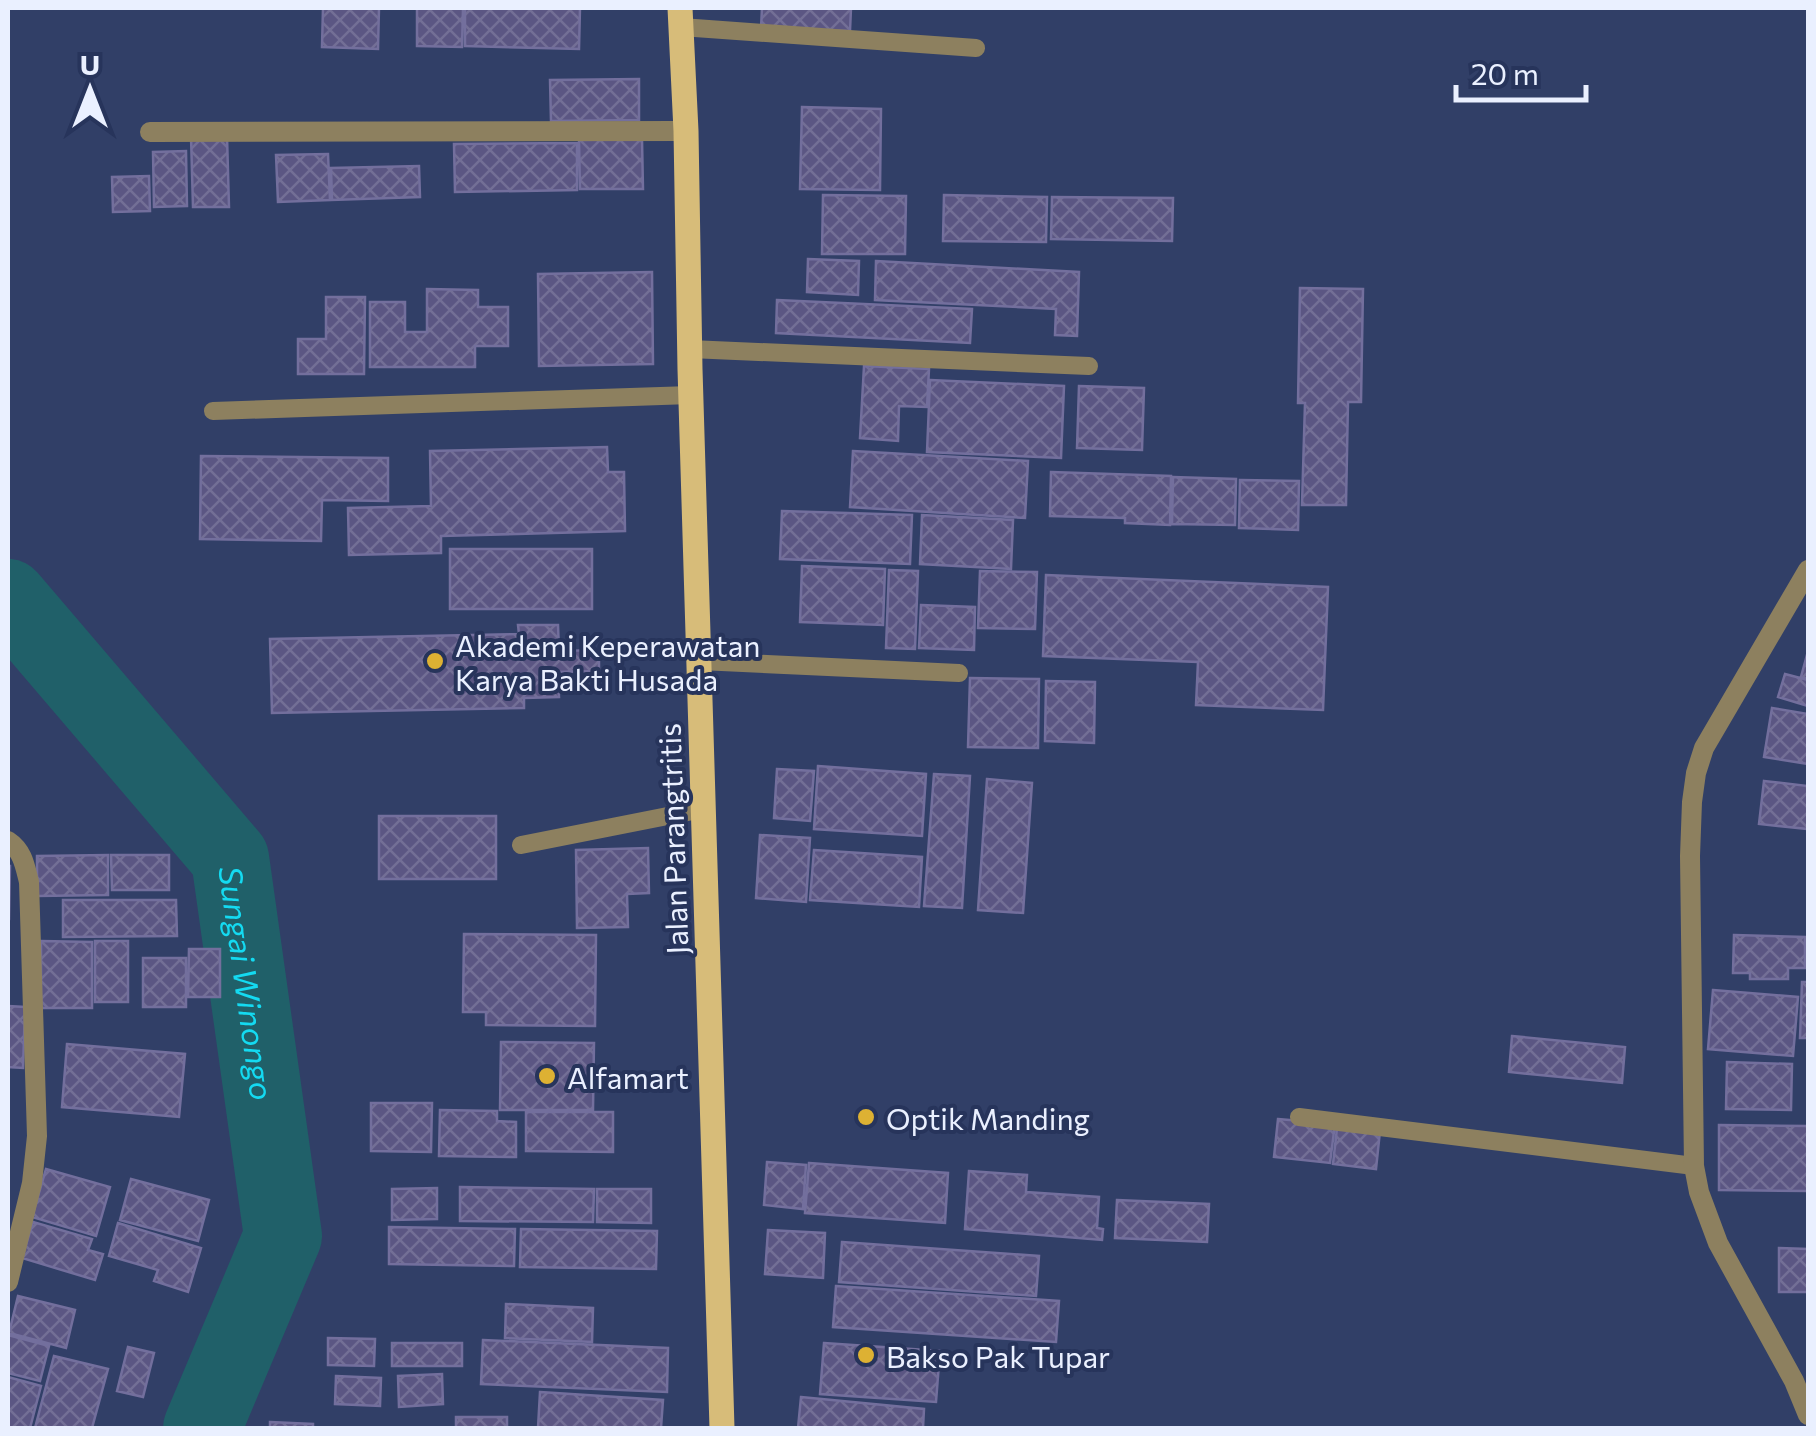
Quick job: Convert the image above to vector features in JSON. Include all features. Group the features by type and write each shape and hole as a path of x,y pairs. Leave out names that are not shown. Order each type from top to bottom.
{"main road":[{"name":"Jalan Parangtritis","path":"680,17 722,1428"}],"street":[{"path":"150,132 686,131"},
{"path":"1808,570 1704,748 1692,802 1690,856 1694,1166 1699,1192 1718,1243 1808,1414"},
{"path":"8,841 24,858 29,882 36,1095 32,1183 8,1282"}],"lane":[{"path":"680,17 976,48"},
{"path":"690,349 1089,366"},
{"path":"213,411 691,395"},
{"path":"700,662 959,673"},
{"path":"521,845 703,809"},
{"path":"1299,1117 1694,1166"}],"building":[{"path":"323,8 379,8 378,49 322,47"},
{"path":"417,8 463,8 462,47 417,46"},
{"path":"465,8 580,8 579,49 465,46"},
{"path":"762,8 851,8 850,31 761,28"},
{"path":"639,79 639,120 551,121 550,80"},
{"path":"802,107 881,109 880,190 800,189"},
{"path":"191,136 227,136 229,207 193,207"},
{"path":"642,139 643,189 580,189 579,140"},
{"path":"577,143 577,190 455,192 454,144"},
{"path":"186,151 187,206 154,207 153,152"},
{"path":"328,154 330,200 278,202 276,155"},
{"path":"419,166 420,197 332,200 331,168"},
{"path":"149,176 150,211 113,212 112,177"},
{"path":"823,195 906,196 905,254 822,254"},
{"path":"944,195 1047,197 1046,242 943,241"},
{"path":"1052,197 1173,198 1172,241 1051,239"},
{"path":"808,259 859,261 858,295 807,292"},
{"path":"876,261 1079,272 1077,336 1055,335 1056,309 875,300"},
{"path":"652,272 653,364 539,366 538,274"},
{"path":"1300,288 1363,289 1361,402 1348,402 1346,505 1302,505 1305,403 1298,403"},
{"path":"427,289 478,290 478,307 508,307 508,346 475,346 475,367 370,367 370,302 405,302 405,332 427,332"},
{"path":"326,297 365,297 364,374 298,374 298,339 326,339"},
{"path":"777,300 972,309 970,343 776,333"},
{"path":"864,366 929,369 927,407 899,406 898,441 860,438"},
{"path":"930,380 1064,386 1061,458 927,452"},
{"path":"1079,386 1144,388 1142,450 1077,448"},
{"path":"607,447 608,472 624,472 625,531 441,536 441,553 349,555 348,508 431,506 430,451"},
{"path":"853,451 1028,461 1025,518 850,507"},
{"path":"201,456 388,458 388,501 322,500 321,541 200,539"},
{"path":"1051,472 1171,476 1170,525 1125,523 1125,518 1050,516"},
{"path":"1173,477 1236,479 1235,525 1172,524"},
{"path":"1240,480 1299,481 1298,530 1239,528"},
{"path":"782,511 912,515 910,564 780,559"},
{"path":"922,515 1013,520 1011,569 920,564"},
{"path":"450,549 592,549 592,609 450,609"},
{"path":"802,566 885,569 883,625 800,622"},
{"path":"889,570 918,571 915,649 886,648"},
{"path":"980,571 1037,572 1035,629 978,628"},
{"path":"1046,575 1328,587 1323,710 1196,705 1198,662 1043,656"},
{"path":"921,605 975,607 974,650 919,648"},
{"name":"Akademi Keperawatan Karya Bakti Husada","path":"518,625 558,625 559,651 599,650 599,671 558,672 559,697 524,698 524,708 272,713 270,639 519,634"},
{"path":"1808,651 1808,679 1801,677"},
{"path":"1785,674 1808,680 1808,706 1778,697"},
{"path":"970,678 1039,679 1038,748 968,747"},
{"path":"1046,681 1095,682 1094,743 1045,741"},
{"path":"1772,708 1808,714 1808,764 1764,757"},
{"path":"818,766 926,774 922,836 814,829"},
{"path":"777,769 814,771 810,821 774,818"},
{"path":"934,774 970,776 962,908 924,906"},
{"path":"987,779 1032,783 1023,913 978,910"},
{"path":"1764,781 1808,786 1808,829 1759,824"},
{"path":"379,816 496,816 496,879 379,879"},
{"path":"760,835 810,838 806,902 756,898"},
{"path":"648,848 649,893 627,894 628,927 577,928 576,850"},
{"path":"814,850 922,857 919,907 810,900"},
{"path":"108,855 108,895 37,896 37,856"},
{"path":"111,855 169,855 169,890 112,890"},
{"path":"10,866 9,919 8,919"},
{"path":"63,900 176,900 177,936 63,937"},
{"path":"464,934 596,935 595,1026 486,1025 486,1012 463,1012"},
{"path":"1734,935 1805,937 1805,968 1788,968 1788,979 1750,979 1750,973 1733,973"},
{"path":"41,941 92,942 92,1008 41,1008"},
{"path":"95,941 128,941 128,1002 95,1002"},
{"path":"189,949 220,949 220,997 188,997"},
{"path":"143,958 186,958 186,1007 143,1007"},
{"path":"1802,982 1808,982 1808,1038 1800,1038"},
{"path":"1713,990 1798,997 1793,1056 1708,1049"},
{"path":"8,1006 25,1007 23,1068 8,1067"},
{"path":"1512,1036 1625,1047 1622,1083 1509,1072"},
{"name":"Alfamart","path":"501,1042 594,1043 593,1110 500,1110"},
{"path":"67,1044 185,1054 179,1117 62,1107"},
{"path":"1727,1062 1792,1064 1791,1110 1726,1109"},
{"path":"371,1103 432,1103 431,1152 371,1151"},
{"path":"440,1110 497,1111 497,1121 516,1122 516,1157 439,1156"},
{"path":"526,1112 613,1112 613,1152 526,1151"},
{"path":"1278,1119 1335,1124 1330,1163 1274,1157"},
{"path":"1719,1125 1808,1126 1808,1191 1719,1190"},
{"path":"1337,1128 1380,1131 1376,1169 1333,1164"},
{"path":"767,1162 806,1165 803,1209 764,1205"},
{"path":"809,1163 948,1173 945,1223 805,1213"},
{"path":"46,1169 110,1187 96,1236 32,1217"},
{"path":"969,1171 1027,1175 1026,1192 1099,1197 1097,1228 1103,1229 1102,1240 965,1229"},
{"path":"131,1179 209,1200 198,1241 120,1220"},
{"path":"460,1187 594,1189 593,1222 460,1221"},
{"path":"437,1188 437,1219 392,1220 392,1189"},
{"path":"597,1189 651,1189 651,1223 597,1222"},
{"path":"1117,1200 1209,1204 1207,1242 1115,1238"},
{"path":"33,1222 92,1239 88,1250 103,1254 95,1280 22,1258"},
{"path":"118,1223 201,1248 188,1292 154,1281 158,1270 109,1256"},
{"path":"389,1227 515,1229 514,1266 389,1264"},
{"path":"521,1229 657,1231 656,1269 520,1267"},
{"path":"768,1230 825,1233 823,1278 765,1274"},
{"path":"842,1242 1039,1256 1036,1296 839,1282"},
{"path":"1779,1248 1808,1249 1808,1292 1779,1292"},
{"path":"836,1286 1059,1301 1056,1342 833,1327"},
{"path":"18,1296 75,1310 66,1348 9,1333"},
{"path":"506,1304 593,1308 592,1342 505,1338"},
{"path":"8,1335 49,1346 40,1381 8,1373"},
{"path":"328,1338 375,1339 374,1366 328,1365"},
{"path":"483,1340 668,1348 667,1392 481,1384"},
{"path":"392,1343 462,1343 462,1366 392,1366"},
{"path":"824,1343 940,1351 936,1402 820,1394"},
{"path":"128,1347 154,1353 143,1397 117,1391"},
{"path":"54,1356 108,1369 92,1428 35,1428"},
{"path":"442,1374 443,1404 399,1407 398,1376"},
{"path":"336,1376 381,1378 380,1406 335,1404"},
{"path":"8,1377 41,1386 30,1428 8,1428"},
{"path":"540,1392 663,1400 661,1428 538,1428"},
{"path":"801,1397 924,1409 923,1428 798,1428"},
{"path":"456,1417 507,1417 507,1428 456,1428"},
{"path":"270,1422 313,1424 313,1428 270,1428"}],"waterway":[{"name":"Sungai Winongo","path":"8,598 230,858 283,1236 202,1428"}],"place":[{"name":"Akademi Keperawatan Karya Bakti Husada","path":"435,661"},
{"name":"Alfamart","path":"547,1076"},
{"name":"Optik Manding","path":"866,1117"},
{"name":"Bakso Pak Tupar","path":"866,1355"}]}
